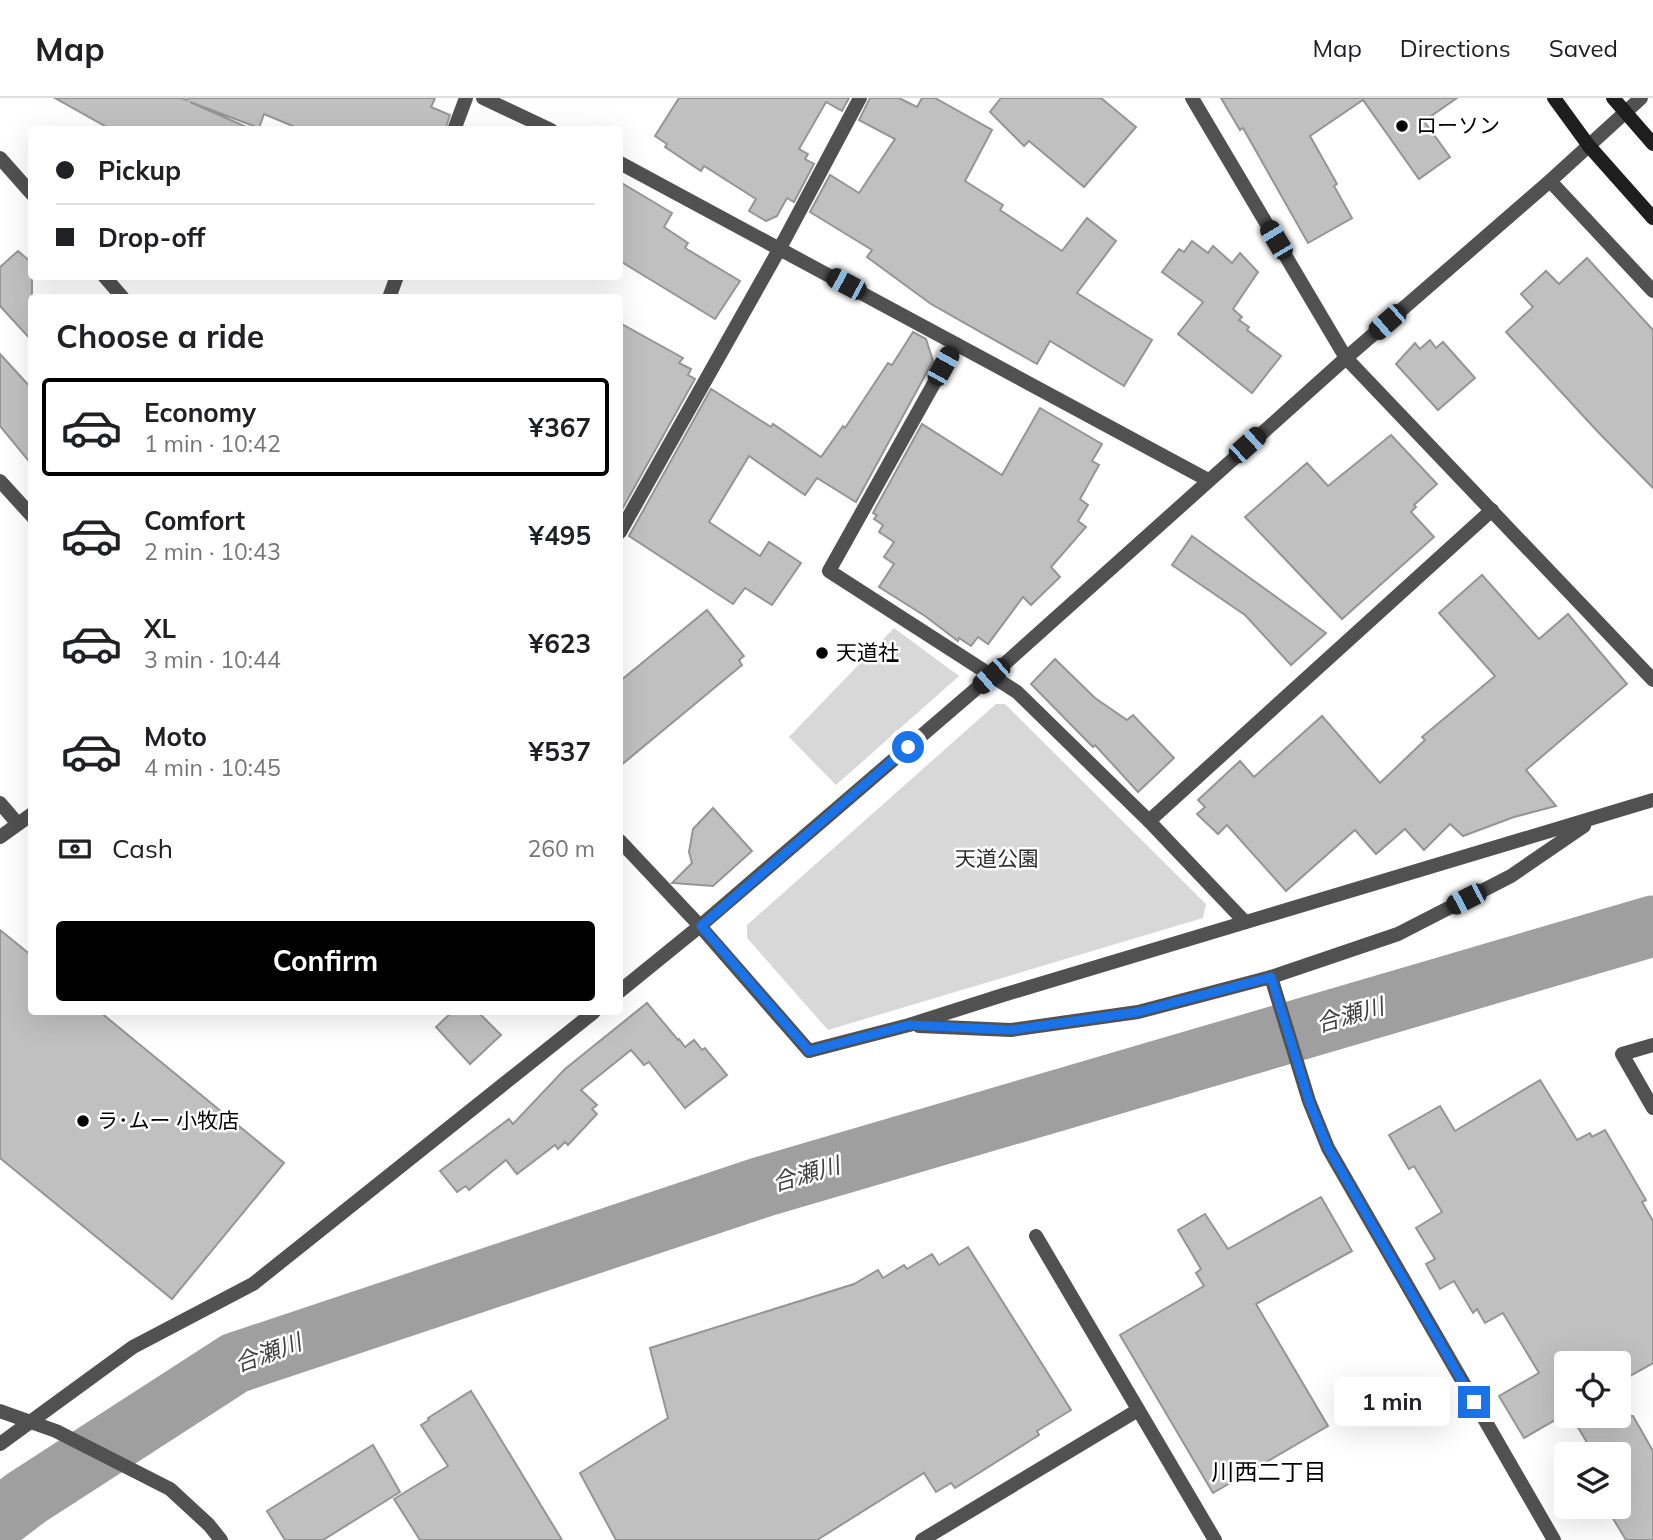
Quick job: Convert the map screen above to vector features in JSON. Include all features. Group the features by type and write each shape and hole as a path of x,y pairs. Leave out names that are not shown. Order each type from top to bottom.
{"main road":[{"path":"1554,98 1589,146 1653,218"},
{"path":"1613,98 1653,144"}],"street":[{"path":"456,126 466,98"},
{"path":"483,98 542,126"},
{"path":"623,527 780,248 860,98"},
{"path":"1192,98 1346,358 1653,680"},
{"path":"623,989 701,926 991,676 1346,358 1550,181 1640,98"},
{"path":"0,158 28,190"},
{"path":"623,165 1208,481"},
{"path":"1550,181 1653,291"},
{"path":"107,280 120,294"},
{"path":"956,344 829,571 1017,692 1149,821 1245,922"},
{"path":"0,481 28,512"},
{"path":"1149,821 1492,510"},
{"path":"623,844 701,926 809,1051 909,1025 1653,800"},
{"path":"0,803 18,824"},
{"path":"0,837 28,817"},
{"path":"909,1025 1011,1030 1138,1012 1271,977 1398,934 1511,876 1597,818"},
{"path":"1271,977 1309,1101 1328,1148 1554,1540"},
{"path":"0,1444 133,1347 253,1284 589,1015"},
{"path":"1653,1045 1622,1054 1653,1108"},
{"path":"1036,1236 1214,1540"},
{"path":"922,1540 1138,1410"},
{"path":"0,1411 56,1431 170,1489 209,1525 221,1540"}],"green space":[{"path":"894,628 959,676 836,785 789,737"},
{"name":"天道公園","path":"996,704 1005,704 1206,904 1203,918 828,1030 747,938 747,925"}],"building":[{"path":"55,98 435,98 431,107 450,115 446,126 292,126 264,114 260,126 254,126 190,102 244,126 105,126"},
{"path":"679,98 849,98 842,111 826,102 799,149 808,154 805,159 814,164 794,202 787,198 777,216 766,221 749,211 756,199 704,166 701,171 665,147 667,144 655,136"},
{"path":"870,98 899,98 917,107 922,98 935,98 992,130 965,181 1003,205 1000,210 1062,251 1087,218 1116,241 1077,293 1152,340 1124,386 1050,341 1037,364 931,304 867,257 872,250 810,212 830,175 859,193 895,139 859,120"},
{"path":"1001,98 1101,98 1136,127 1084,187 1029,141 1024,146 990,112"},
{"path":"1221,98 1457,98 1424,121 1450,157 1419,179 1363,100 1310,136 1337,184 1334,186 1352,218 1308,243 1243,128 1240,130"},
{"path":"623,184 672,213 664,227 688,243 685,248 740,281 715,319 623,263"},
{"path":"1192,241 1208,253 1213,246 1232,263 1240,253 1258,272 1233,309 1242,317 1239,320 1249,327 1247,330 1281,356 1252,393 1178,334 1203,302 1162,272 1179,249 1184,252"},
{"path":"18,251 28,260 28,280 32,280 32,294 28,294 28,337 0,306 0,267"},
{"path":"1587,258 1653,330 1653,488 1506,332 1533,307 1521,294 1546,271 1559,284"},
{"path":"623,325 683,358 679,363 691,369 688,375 695,379 623,508"},
{"path":"913,332 926,339 933,361 856,502 817,478 805,495 749,456 709,522 760,556 769,542 801,563 772,605 745,588 733,604 629,536 711,389 771,427 773,424 821,457 843,426 845,428 888,363 892,365"},
{"path":"1430,340 1436,348 1443,342 1475,378 1438,410 1396,364 1415,343 1420,349"},
{"path":"0,354 28,385 28,460 0,426"},
{"path":"1040,408 1102,444 1092,461 1099,465 1080,499 1088,505 1078,521 1086,527 1051,567 1060,577 1031,605 1023,597 988,644 978,637 971,646 959,638 958,641 879,587 894,564 884,557 894,542 879,532 883,525 874,519 877,515 873,513 922,424 1002,475"},
{"path":"1391,435 1437,484 1414,505 1416,507 1411,512 1434,537 1342,619 1245,517 1307,463 1328,486"},
{"path":"1192,536 1326,633 1291,665 1245,615 1172,565"},
{"path":"1482,575 1539,639 1568,614 1627,684 1526,770 1556,806 1514,817 1463,836 1450,824 1424,850 1405,829 1376,854 1355,830 1286,891 1227,825 1218,834 1197,814 1205,807 1198,800 1240,761 1254,777 1322,716 1380,783 1425,740 1422,737 1495,676 1439,613"},
{"path":"707,610 744,656 739,660 742,665 623,764 623,679"},
{"path":"1055,659 1095,698 1127,720 1133,715 1174,758 1138,792 1095,745 1093,747 1031,684"},
{"path":"713,808 752,851 713,886 672,883 692,863 689,852 693,829"},
{"path":"0,930 28,953 28,1015 104,1015 284,1163 172,1299 0,1158"},
{"path":"647,1003 685,1047 694,1040 702,1050 705,1048 727,1075 685,1108 649,1062 644,1065 631,1050 581,1090 597,1105 592,1109 597,1114 568,1145 565,1142 558,1149 555,1145 517,1174 506,1160 469,1190 466,1186 457,1192 440,1171 509,1119 513,1124 565,1069"},
{"path":"449,1015 481,1015 501,1035 470,1064 436,1027"},
{"path":"1540,1080 1577,1140 1590,1133 1592,1137 1605,1130 1646,1200 1642,1202 1653,1221 1653,1363 1631,1375 1631,1351 1554,1351 1554,1421 1524,1438 1499,1396 1539,1373 1503,1313 1485,1323 1477,1309 1473,1313 1454,1281 1440,1289 1426,1264 1435,1259 1416,1228 1442,1212 1414,1166 1409,1169 1389,1135 1440,1106 1455,1131"},
{"path":"1321,1197 1352,1251 1256,1304 1328,1426 1213,1493 1120,1335 1204,1286 1196,1273 1201,1269 1178,1230 1205,1214 1228,1249"},
{"path":"968,1247 1071,1410 1037,1431 1039,1435 955,1488 951,1483 936,1492 924,1473 817,1540 616,1540 580,1473 668,1418 650,1348 854,1284 878,1270 883,1278 904,1265 907,1269 932,1254 939,1265"},
{"path":"471,1391 562,1540 420,1540 394,1499 448,1466 421,1425"},
{"path":"1633,1416 1653,1451 1653,1540 1626,1540 1613,1519 1631,1519 1631,1442 1587,1442 1578,1428 1631,1428"},
{"path":"373,1445 400,1492 323,1540 285,1540 267,1511"}],"waterway":[{"name":"合瀬川","path":"0,1518 26,1498 235,1363 762,1187 1653,926"}],"place":[{"name":"ローソン","path":"1402,126"},
{"name":"天道社","path":"822,653"},
{"name":"ラ･ムー 小牧店","path":"83,1121"}],"district":[{"name":"川西二丁目","path":"1269,1472"}],"route":[{"path":"908,747 701,926 773,1010 809,1051 909,1025 1011,1030 1138,1012 1271,977 1309,1101 1328,1148 1474,1402"}]}
